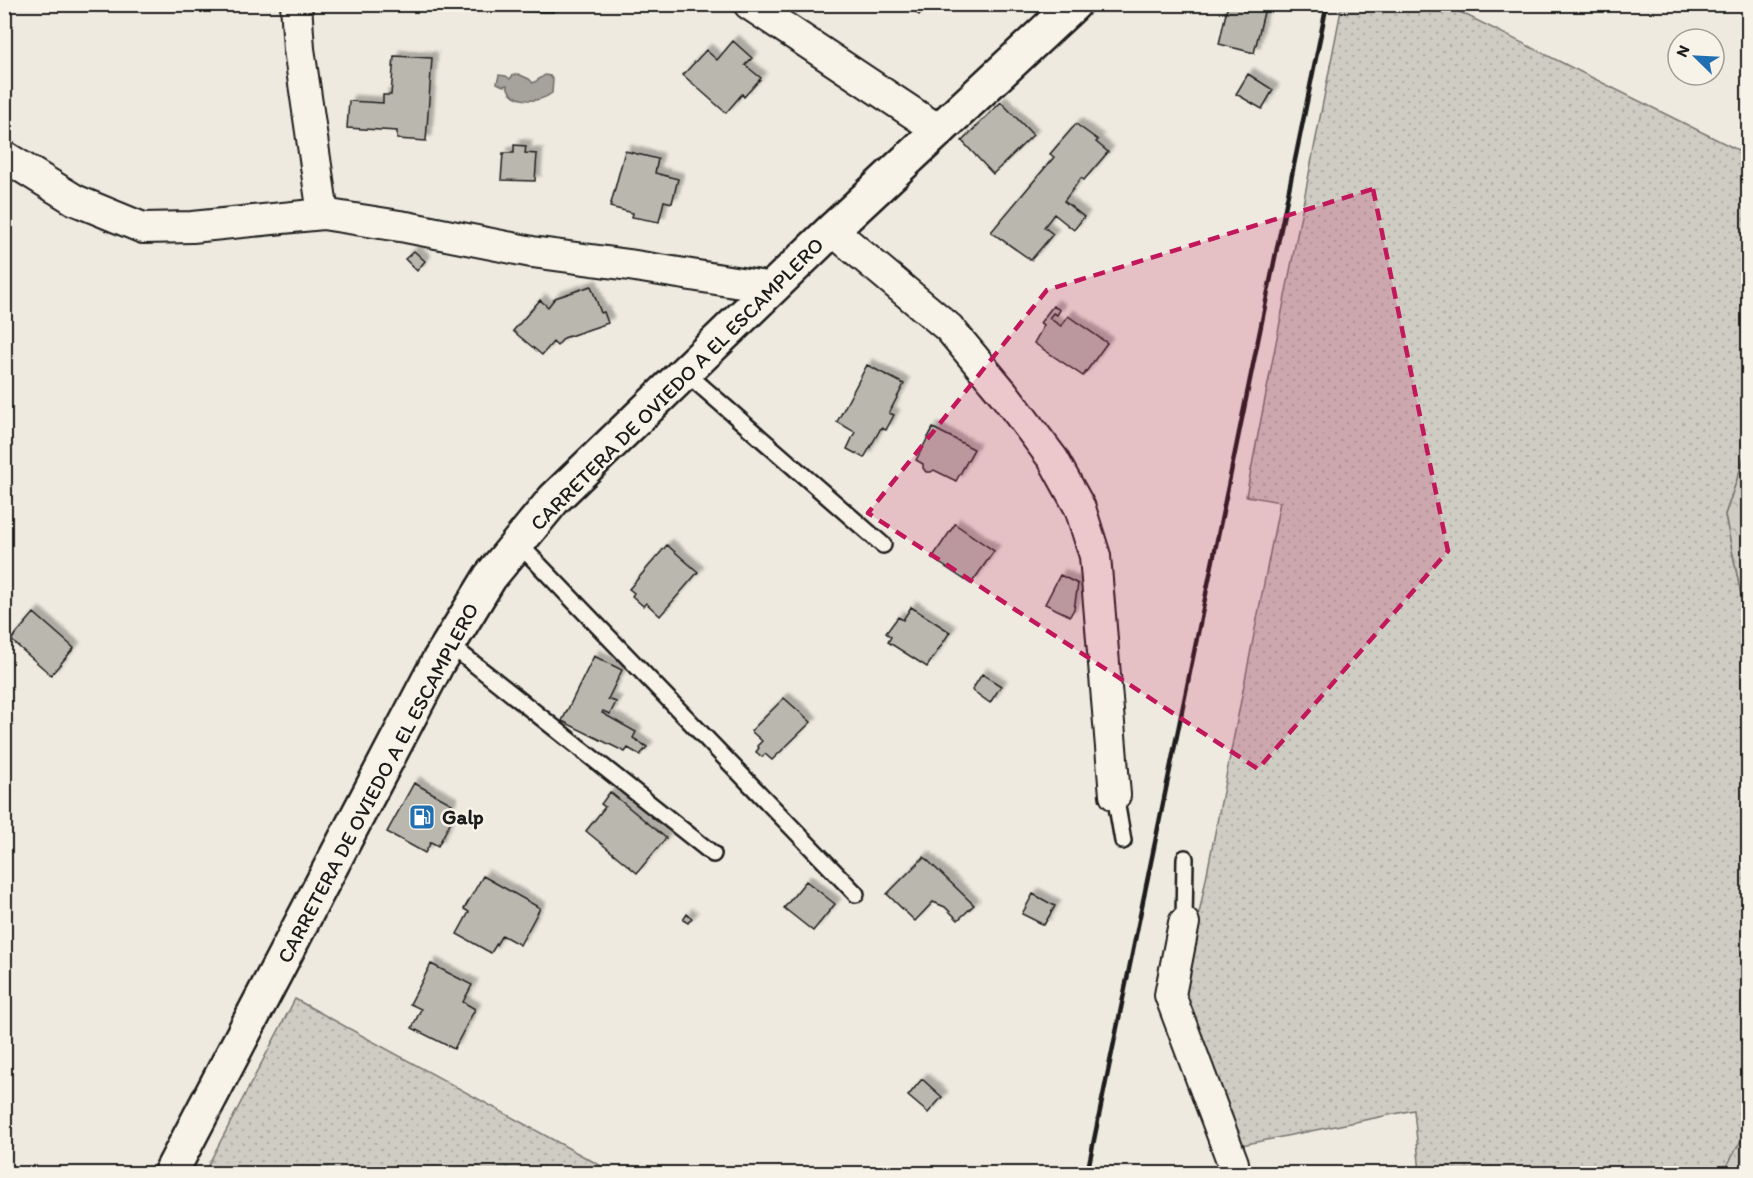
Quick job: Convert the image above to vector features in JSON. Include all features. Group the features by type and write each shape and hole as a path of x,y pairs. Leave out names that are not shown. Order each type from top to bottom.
{"street":[{"path":"296,4 299,49 323,214"},
{"path":"749,4 940,131"},
{"name":"CARRETERA DE OVIEDO A EL ESCAMPLERO","path":"170,1173 449,644 490,577 554,499 832,230 1074,4"},
{"path":"4,156 75,200 143,228 192,226 323,214 406,227 532,252 772,288"},
{"path":"832,230 949,328 1004,394 1053,459 1080,508 1095,556 1114,795"},
{"path":"1184,923 1170,995 1233,1163 1234,1173"}],"lane":[{"path":"685,372 883,545"},
{"path":"518,543 856,894"},
{"path":"449,644 713,854"},
{"path":"1114,795 1123,841"},
{"path":"1184,923 1185,858"}],"highlighted area":[{"path":"1373,189 1448,551 1258,769 868,513 1047,290"}],"green space":[{"path":"1342,5 1459,5 1458,11 1748,155 1748,447 1725,515 1743,604 1748,606 1748,1128 1723,1174 1420,1173 1414,1110 1242,1145 1181,984 1200,909 1280,502 1246,496"},
{"path":"1748,447 1748,606 1743,604 1725,515"},
{"path":"295,999 614,1173 204,1173"},
{"path":"1748,1128 1748,1173 1723,1173"}],"shaded area":[{"path":"518,74 533,83 545,75 550,76 553,80 552,93 540,99 526,100 514,95 507,85 497,83 499,75 510,79 513,75"}],"building":[{"path":"503,4 553,4 553,12 502,11"},
{"path":"906,4 927,4 919,15"},
{"path":"1228,4 1266,4 1254,53 1219,44"},
{"path":"733,41 752,58 745,65 761,78 744,97 742,94 726,113 683,75 706,50 717,60"},
{"path":"394,56 432,58 426,141 397,139 397,131 347,128 349,101 383,103 383,95 391,95"},
{"path":"1248,74 1273,90 1262,109 1236,94"},
{"path":"1001,102 1033,135 993,174 962,141"},
{"path":"1076,124 1098,140 1096,142 1108,152 1084,180 1081,178 1064,201 1084,217 1074,230 1054,214 1044,227 1053,234 1031,260 991,232 1054,157 1050,154"},
{"path":"514,145 526,146 525,153 537,154 535,181 501,180 503,153 514,153"},
{"path":"625,151 658,159 655,173 678,179 672,203 664,201 659,222 632,217 633,213 610,207"},
{"path":"414,251 425,261 417,271 405,259"},
{"path":"591,286 601,313 604,312 608,323 564,338 557,346 553,342 542,355 513,331 540,300 548,307 555,298"},
{"path":"1053,306 1060,310 1057,315 1053,313 1049,318 1061,326 1068,316 1107,343 1083,376 1034,343 1044,325 1040,323"},
{"path":"867,365 904,384 889,413 894,415 886,430 881,428 864,458 847,449 855,432 837,422"},
{"path":"933,428 974,449 956,481 934,470 926,472 923,464 916,460"},
{"path":"955,524 994,551 971,584 932,558"},
{"path":"667,545 698,572 660,616 646,603 643,606 632,596 634,593 629,589"},
{"path":"1060,575 1078,584 1074,609 1070,616 1045,604"},
{"path":"911,607 950,632 927,667 888,642 891,637 886,633 898,617 903,620"},
{"path":"34,613 74,648 51,675 11,640"},
{"path":"594,656 622,670 608,699 616,702 610,714 603,711 602,713 636,732 633,738 647,747 640,755 628,748 625,752 562,721"},
{"path":"982,674 1001,686 990,703 972,690"},
{"path":"784,698 811,722 772,760 765,754 762,757 756,752 759,748 757,746 762,741 751,731"},
{"path":"414,783 452,804 446,815 452,819 438,846 431,842 425,853 387,832"},
{"path":"610,792 666,838 637,873 586,831 605,807 601,804"},
{"path":"924,857 974,905 958,920 945,907 933,902 915,921 887,894"},
{"path":"483,876 540,908 520,945 502,935 491,953 457,934 469,912 464,909"},
{"path":"806,881 835,904 813,931 784,908"},
{"path":"1033,894 1055,906 1044,925 1022,914"},
{"path":"687,914 692,918 688,923 683,920"},
{"path":"431,964 472,985 463,1002 475,1009 454,1049 412,1028 421,1009 410,1004"},
{"path":"922,1079 942,1097 928,1113 908,1096"}],"railway":[{"path":"1087,1174 1327,4"}],"place":[{"name":"Galp","path":"422,817"}]}
